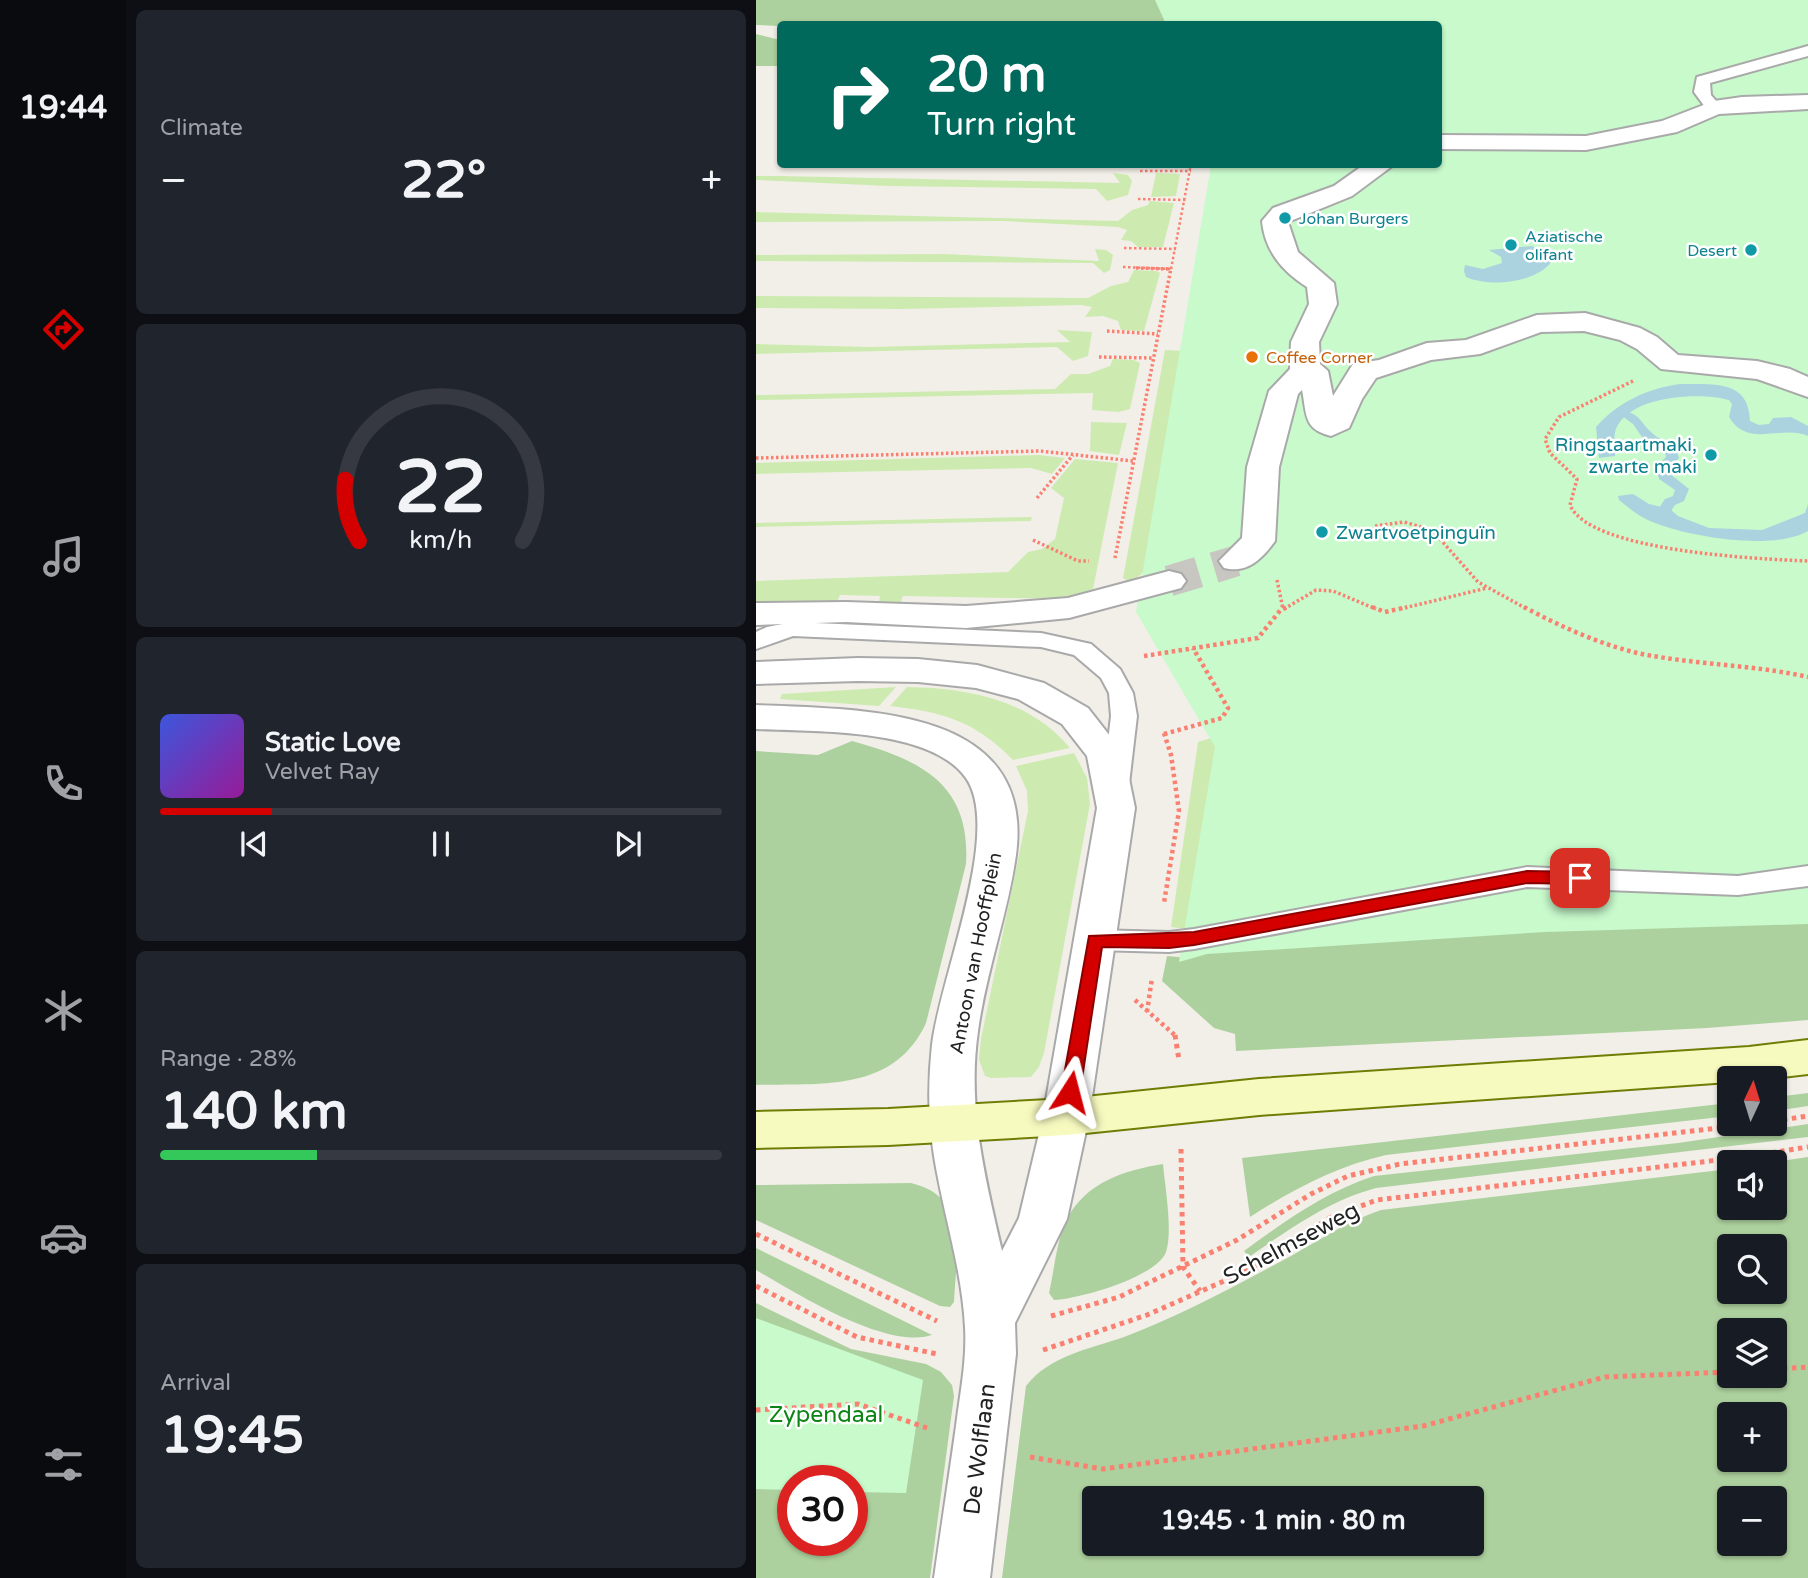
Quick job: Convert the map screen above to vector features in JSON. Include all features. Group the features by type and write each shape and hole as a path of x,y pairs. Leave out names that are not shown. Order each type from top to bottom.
{"main road":[{"path":"756,1129 953,1124 1066,1117 1259,1097 1749,1064 1808,1057"}],"street":[{"path":"1442,142 1586,143 1668,127 1698,112 1714,108 1742,104 1808,102"},
{"path":"1236,561 1258,541 1263,467 1284,391 1305,370 1305,342 1322,304 1320,283 1296,268 1284,256 1275,221 1282,214 1354,185 1377,168"},
{"path":"1305,370 1313,371 1324,424 1331,427 1340,422 1348,397 1363,380 1363,370 1383,368 1427,352 1470,348 1536,324 1572,322 1608,326 1647,343 1671,363 1780,374 1808,388"},
{"path":"756,614 846,612 966,617 1069,608 1115,579 1168,581"},
{"path":"756,673 881,669 991,677 1023,686 1046,697 1083,724 1101,748 1116,785 1116,808 1066,1117"},
{"name":"Antoon van Hooffplein","path":"756,717 880,725 933,737 963,754 989,783 995,800 997,847 953,1040 953,1124"},
{"name":"De Wolflaan","path":"991,1337 1043,1219 1066,1117"},
{"name":"De Wolflaan","path":"953,1124 991,1337 962,1578"}],"lane":[{"path":"1714,108 1702,95 1700,87 1703,80 1808,51"},
{"path":"756,642 775,632 793,629 1041,640 1082,649 1111,674 1121,694 1124,716 1116,785"},
{"path":"1095,940 1136,942 1194,939 1527,877 1552,876 1691,887 1808,876"}],"path":[{"path":"1033,540 1115,579 1133,461 1191,171 1140,171"},
{"path":"1138,199 1186,200"},
{"path":"1124,248 1176,249"},
{"path":"1123,267 1171,269"},
{"path":"1107,331 1158,334"},
{"path":"1099,357 1153,358"},
{"path":"1671,363 1559,417 1550,427 1545,441 1550,456 1575,473 1577,479 1570,493 1569,507 1574,515 1592,526 1650,544 1756,560 1808,561"},
{"path":"756,457 1040,451 1133,461"},
{"path":"1037,498 1074,454"},
{"path":"1376,526 1397,522 1424,525 1432,530 1478,582 1567,630 1656,657 1776,670 1808,677"},
{"path":"1283,608 1316,590 1323,589 1385,612 1487,588"},
{"path":"1154,653 1258,638"},
{"path":"1164,734 1223,718 1226,713 1226,701 1193,648"},
{"path":"1136,942 1129,989 1139,1006 1177,1037 1180,1048 1183,1267 1200,1291"},
{"path":"1787,1119 1808,1116"},
{"name":"Schelmseweg","path":"756,1286 857,1337 889,1346 955,1357 991,1337 1044,1318 1119,1297 1237,1240 1311,1194 1348,1176 1373,1169 1717,1128"},
{"name":"Schelmseweg","path":"756,1234 939,1321 1040,1351 1147,1315 1249,1270 1331,1217 1377,1200 1406,1194 1744,1157 1808,1147"},
{"path":"1787,1368 1808,1367"},
{"path":"756,1410 858,1404 979,1446 1103,1469 1423,1426 1605,1377 1717,1372"}],"green space":[{"path":"756,0 1176,0 1183,21 777,21 777,26 756,25"},
{"path":"1155,0 1808,0 1808,924 1545,932 1207,954 1179,962 1215,747 1136,612 1210,168 1442,168 1442,21 1165,21"},
{"path":"756,34 777,39 777,66 756,66"},
{"path":"1113,173 1128,175 1132,181 1128,195 1107,201 1096,189 889,186 756,180 756,176 781,176 1120,183"},
{"path":"1156,173 1180,174 1176,196 1151,197"},
{"path":"1150,201 1174,203 1163,247 1138,247 1131,241 1121,240 1127,230 1118,227 1004,221 756,222 756,212 1118,221 1132,210 1148,205"},
{"path":"1095,249 1106,250 1113,255 1110,270 1104,273 1093,263 756,261 756,255 943,254 1099,261"},
{"path":"1134,270 1160,273 1144,331 1121,330 1118,321 1103,316 1085,317 1092,307 1081,305 902,309 756,308 756,296 1088,298 1111,286 1128,282"},
{"path":"1057,330 1092,332 1088,356 1073,361 1057,347 756,354 756,344 870,347 1070,342"},
{"path":"1165,350 1184,351 1184,533 1137,578 1128,581 1123,578"},
{"path":"1113,359 1140,363 1130,409 1119,412 1092,410 1093,393 756,400 756,395 1055,389 1071,374 1088,374 1110,366"},
{"path":"1091,422 1127,423 1119,455 1090,451"},
{"path":"1039,455 1065,458 1052,474 1031,468 756,474 756,463"},
{"path":"1075,459 1118,463 1093,589 1063,599 903,596 900,604 879,603 880,596 840,595 837,602 756,606 756,581 1008,572 1028,552 1042,549 1055,539 1064,498 1051,488"},
{"path":"1032,517 1031,521 756,527 756,523"},
{"path":"896,687 879,706 780,699 782,694"},
{"path":"907,687 974,694 1016,707 1054,731 1070,748 1013,760 971,727 942,715 890,706"},
{"path":"1287,715 1187,929 1171,927 1198,742"},
{"path":"852,741 877,748 919,767 936,779 950,794 960,813 965,836 966,864 926,1023 912,1046 895,1062 875,1073 853,1080 829,1083 756,1085 756,751 818,755"},
{"path":"1074,753 1087,778 1090,804 1044,1053 1039,1067 1031,1077 991,1078 985,1076 979,1060 981,1039 1028,811 1027,791 1016,766"},
{"path":"1808,885 1808,1020 1707,1028 1236,1051 1235,1034 1214,1028 1162,981 1167,956 1189,958 1198,951"},
{"path":"1808,1093 1808,1106 1787,1109 1787,1096"},
{"path":"1717,1104 1717,1117 1386,1155 1315,1180 1250,1217 1242,1158"},
{"path":"1808,1124 1808,1137 1376,1188 1326,1208 1249,1257 1244,1251 1322,1199 1374,1176 1726,1136 1787,1136 1787,1127"},
{"path":"1808,1157 1808,1578 1002,1578 1026,1386 1035,1376 1058,1360 1145,1329 1187,1310 1346,1225 1381,1210 1717,1170 1717,1220 1787,1220 1787,1160"},
{"path":"1163,1164 1169,1233 1166,1252 1160,1261 1148,1270 1116,1285 1081,1296 1054,1300 1049,1293 1058,1245 1067,1219 1075,1206 1108,1180 1121,1174"},
{"path":"911,1183 930,1190 943,1201 952,1214 957,1247 954,1302 950,1307 940,1306 756,1220 756,1185"},
{"path":"756,1248 932,1335 913,1337 891,1334 867,1327 817,1305 756,1270"},
{"path":"756,1303 851,1349 926,1364 941,1372 952,1385 954,1396 930,1578 756,1578"},
{"name":"Zypendaal","path":"756,1318 923,1380 906,1493 868,1492 868,1465 777,1465 777,1490 756,1489"}],"water":[{"path":"1531,246 1553,252 1554,258 1538,273 1527,278 1501,282 1466,277 1465,265 1483,269 1502,263 1501,257 1489,250"},
{"path":"1681,384 1728,387 1744,398 1750,421 1759,425 1769,424 1773,418 1791,417 1808,426 1808,436 1787,432 1746,432 1737,427 1729,417 1732,404 1729,400 1701,396 1684,397 1650,403 1635,409 1616,429 1615,456 1599,458 1596,427 1605,418 1624,403 1645,393"},
{"path":"1633,494 1649,504 1670,509 1678,516 1709,528 1762,530 1805,513 1808,504 1808,531 1793,537 1754,541 1689,533 1650,521 1619,500 1618,496"}],"waterway":[{"path":"1628,416 1638,422 1646,435 1671,451 1673,458 1662,467 1664,476 1682,489 1679,498 1670,502 1666,508"}],"tunnel":[{"path":"1169,581 1236,561"}],"place":[{"name":"Johan Burgers","path":"1285,218"},
{"name":"Aziatische olifant","path":"1511,245"},
{"name":"Desert","path":"1751,250"},
{"name":"Coffee Corner","path":"1252,357"},
{"name":"Ringstaartmaki, zwarte maki","path":"1711,455"},
{"name":"Zwartvoetpinguïn","path":"1322,532"}],"route":[{"path":"1070,1092 1095,940 1169,942 1194,939 1527,877 1580,878"}]}
